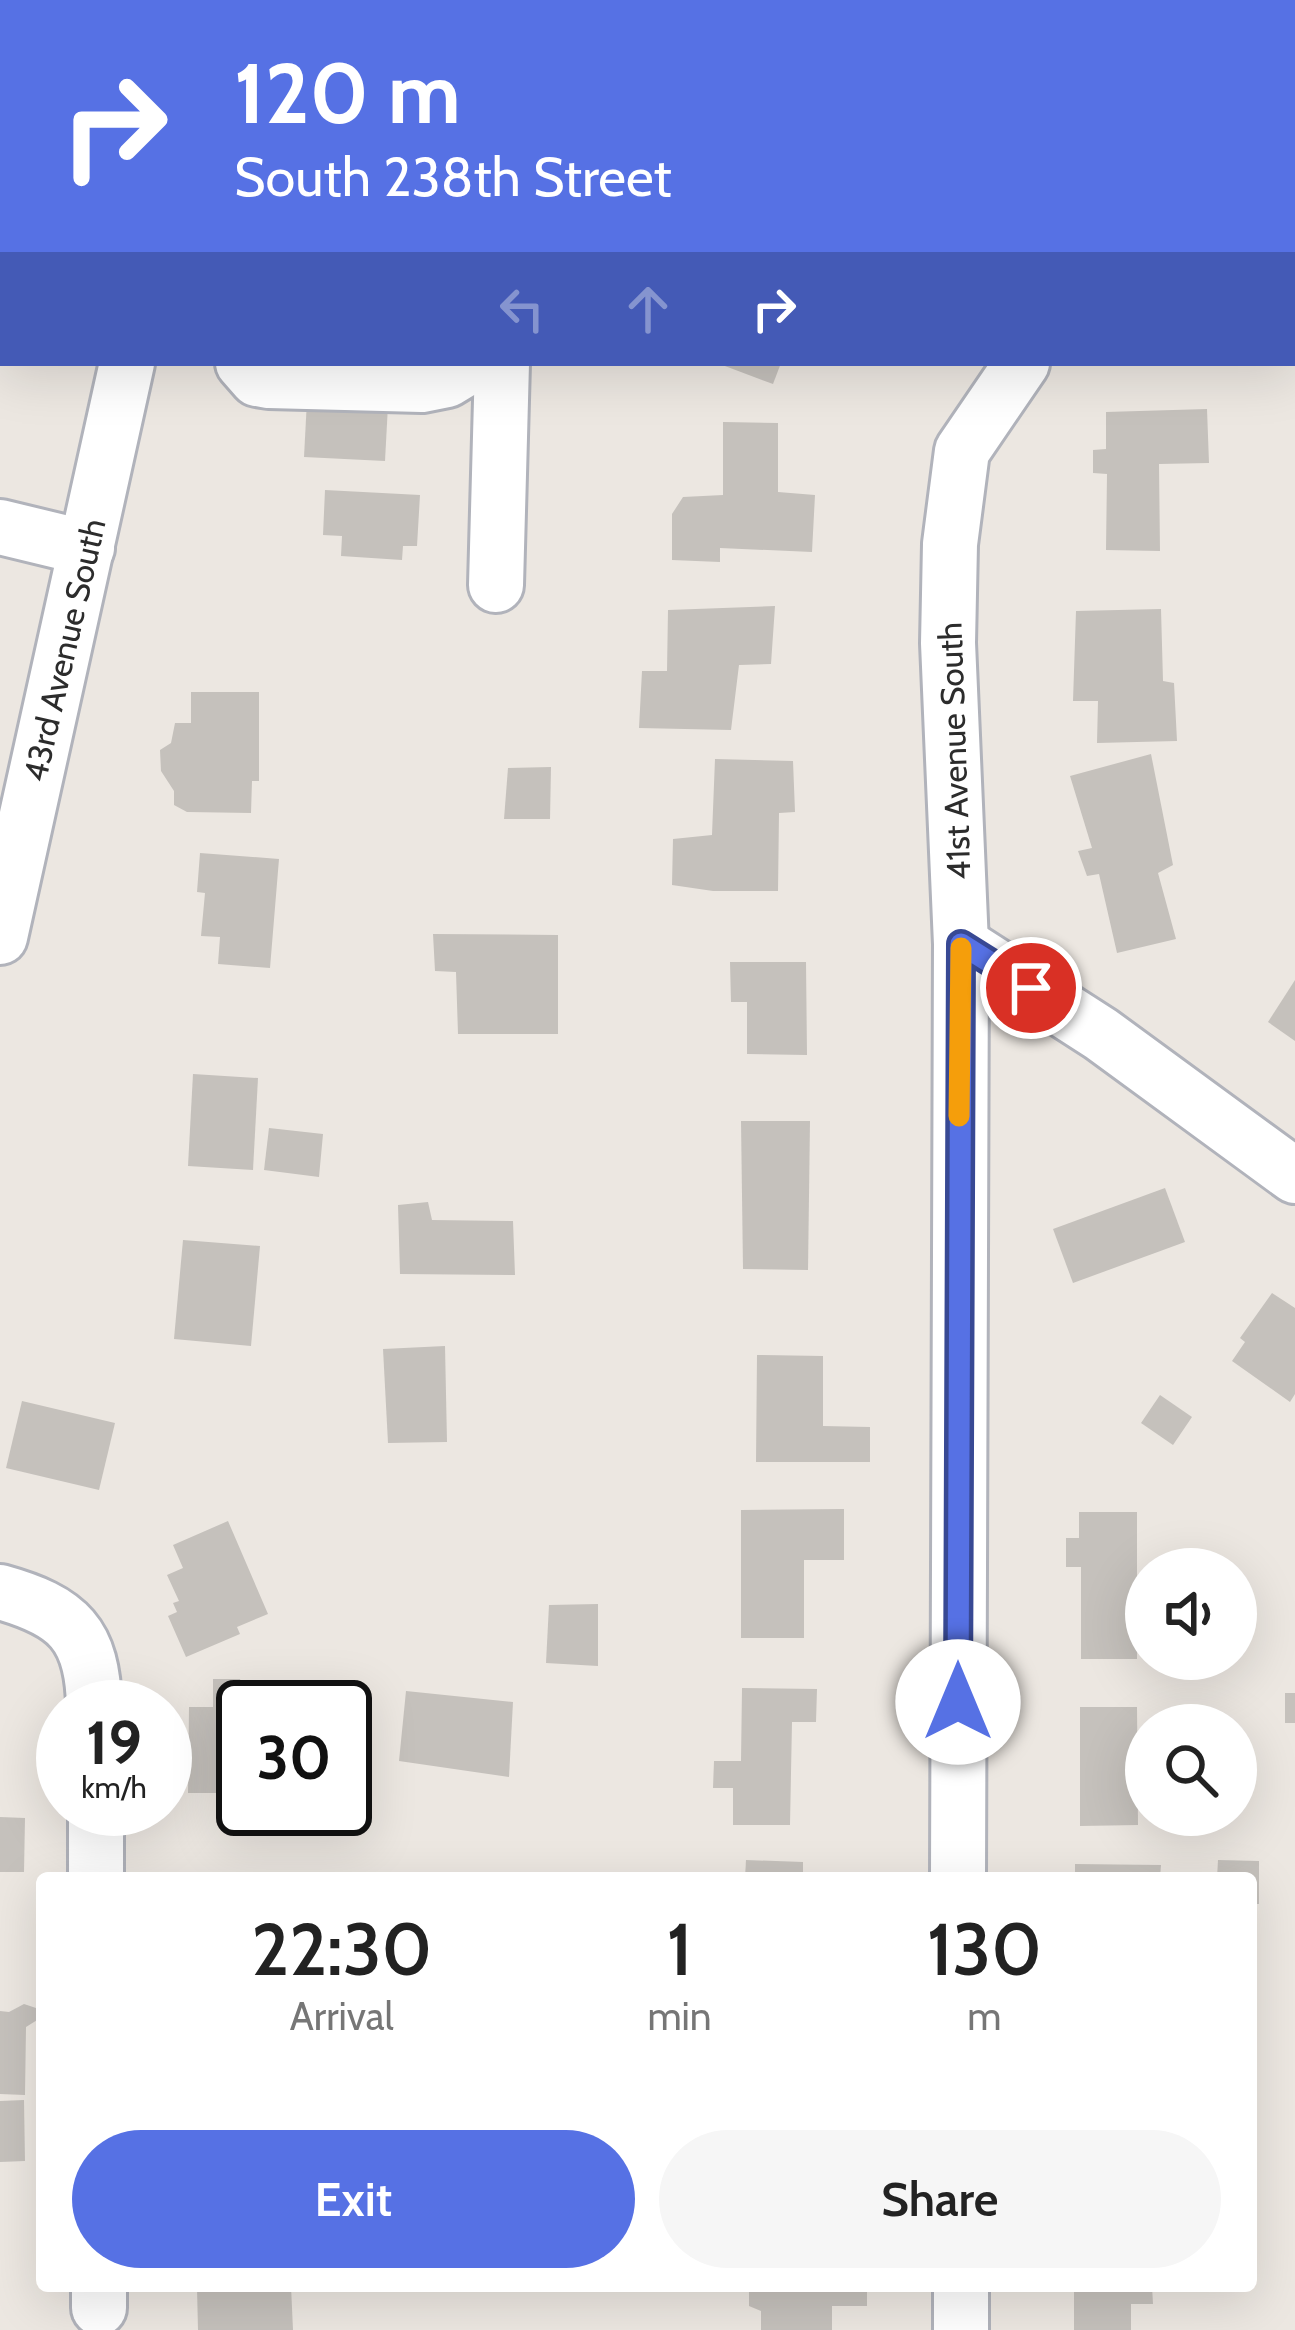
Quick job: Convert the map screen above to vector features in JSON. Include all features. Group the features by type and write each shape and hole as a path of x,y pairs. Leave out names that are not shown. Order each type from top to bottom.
{"street":[{"name":"43rd Avenue South","path":"0,937 126,366"},
{"path":"246,366 257,379 269,381 422,385 446,380 470,366"},
{"path":"496,585 502,366"},
{"name":"41st Avenue South","path":"958,1872 961,944 948,643 956,484 962,452 1020,366"},
{"path":"0,527 87,548"},
{"path":"961,944 1101,1034 1295,1176"},
{"path":"0,1592 40,1604 76,1631 89,1658 91,1680"},
{"path":"96,1836 96,1872"},
{"path":"961,2292 961,2330"}],"building":[{"path":"725,366 780,366 773,384"},
{"path":"307,400 388,405 385,461 304,457"},
{"path":"1207,409 1209,463 1159,464 1160,551 1106,550 1107,474 1093,473 1093,450 1106,449 1106,412"},
{"path":"723,422 778,423 778,492 815,495 812,552 720,548 720,562 672,560 672,514 683,497 723,495"},
{"path":"325,490 420,495 417,546 403,546 402,560 341,556 342,536 323,535"},
{"path":"775,606 771,664 739,665 731,730 639,728 642,671 667,671 668,610"},
{"path":"1161,609 1163,681 1174,683 1177,741 1097,743 1098,701 1073,701 1076,611"},
{"path":"191,692 259,692 259,781 252,781 251,813 187,812 174,805 174,791 161,771 160,750 171,743 175,723 191,723"},
{"path":"1151,754 1173,865 1158,873 1176,939 1117,953 1099,874 1087,876 1078,851 1092,848 1070,776"},
{"path":"715,759 793,761 795,812 779,813 778,891 713,891 672,885 673,839 712,835"},
{"path":"551,767 550,819 504,819 508,768"},
{"path":"200,853 279,859 270,968 218,964 220,937 201,936 205,893 197,892"},
{"path":"433,934 558,935 558,1034 458,1034 456,972 435,971"},
{"path":"730,962 806,962 807,1055 747,1054 747,1002 731,1002"},
{"path":"1295,980 1295,1041 1268,1022"},
{"path":"193,1074 258,1078 253,1170 188,1166"},
{"path":"741,1121 810,1121 808,1270 743,1269"},
{"path":"269,1128 323,1134 319,1177 264,1170"},
{"path":"1165,1188 1185,1242 1073,1283 1053,1229"},
{"path":"428,1202 432,1220 513,1221 515,1275 400,1274 398,1205"},
{"path":"183,1240 260,1246 251,1346 174,1339"},
{"path":"1272,1293 1295,1308 1295,1394 1290,1402 1232,1361 1245,1342 1240,1338"},
{"path":"445,1346 447,1442 388,1443 383,1349"},
{"path":"757,1355 823,1356 823,1426 870,1427 870,1462 756,1462"},
{"path":"1160,1395 1192,1417 1173,1445 1141,1423"},
{"path":"22,1401 115,1423 99,1490 6,1468"},
{"path":"844,1509 844,1560 804,1560 804,1638 741,1638 741,1510"},
{"path":"1079,1512 1137,1512 1137,1548 1125,1548 1125,1659 1081,1659 1081,1567 1066,1567 1066,1538 1079,1538"},
{"path":"228,1521 268,1614 237,1627 240,1634 186,1657 168,1616 177,1612 173,1603 179,1601 167,1575 183,1568 173,1545"},
{"path":"598,1604 598,1666 546,1663 549,1605"},
{"path":"213,1679 240,1679 216,1680 216,1793 192,1793 192,1707 213,1707"},
{"path":"742,1688 817,1689 816,1722 792,1722 790,1825 733,1825 733,1788 713,1788 714,1761 741,1761"},
{"path":"406,1691 513,1702 509,1777 399,1761"},
{"path":"1285,1693 1295,1693 1295,1723 1285,1723"},
{"path":"1080,1707 1125,1707 1125,1825 1080,1826"},
{"path":"0,1817 25,1818 24,1872 0,1872"},
{"path":"746,1860 803,1862 803,1872 745,1872"},
{"path":"1218,1860 1259,1861 1259,1904 1257,1872 1217,1872"},
{"path":"1075,1864 1161,1865 1160,1872 1075,1872"},
{"path":"24,2004 36,2008 36,2021 26,2027 25,2095 0,2094 0,2011"},
{"path":"24,2100 25,2161 0,2162 0,2101"},
{"path":"197,2292 291,2292 293,2330 198,2330"},
{"path":"749,2292 867,2292 867,2306 832,2306 832,2330 761,2330 761,2311 749,2306"},
{"path":"1074,2292 1152,2292 1153,2304 1131,2304 1131,2330 1074,2330"}],"slow traffic":[{"path":"959,1116 961,948"}],"route":[{"path":"958,1702 961,944 1031,988"}]}
